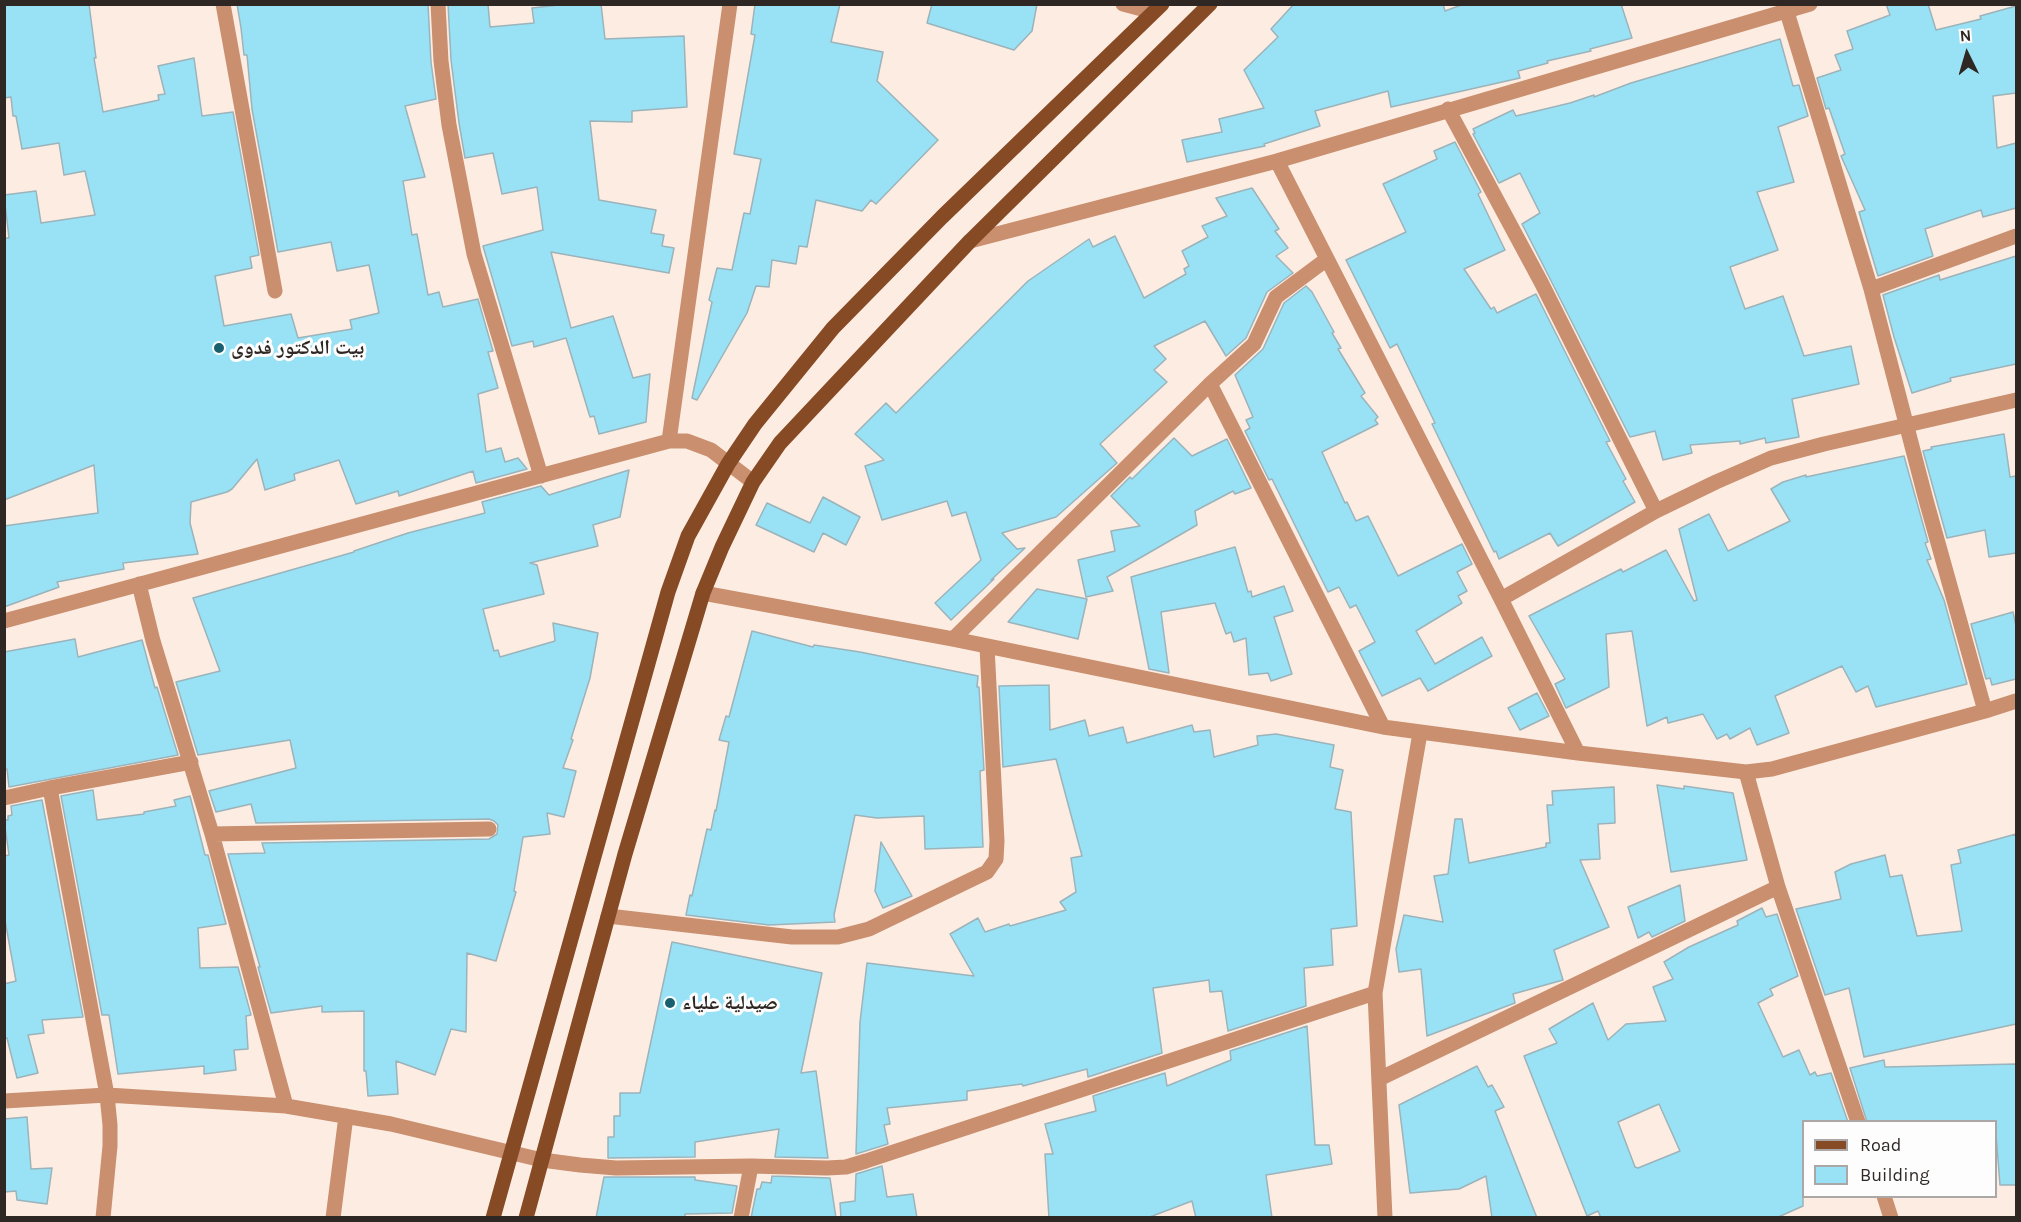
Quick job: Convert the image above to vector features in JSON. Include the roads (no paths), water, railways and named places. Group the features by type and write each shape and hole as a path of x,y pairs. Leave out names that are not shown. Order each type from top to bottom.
{"main road":[{"path":"526,1218 608,916 703,593 753,482 780,443 970,241 1210,4"},
{"path":"494,1218 668,592 688,536 728,464 755,424 833,328 942,217 1158,8"}],"street":[{"path":"223,4 275,291"},
{"path":"438,4 441,61 449,125 474,254 541,476"},
{"path":"669,441 730,4"},
{"path":"1124,4 1158,8"},
{"path":"970,241 1277,161 1810,4"},
{"path":"1787,12 1871,289 1985,711"},
{"path":"1448,110 1541,282 1656,512"},
{"path":"1277,161 1502,599 1578,753"},
{"path":"1871,289 2016,236"},
{"path":"953,639 1210,384 1254,344 1276,297 1327,259"},
{"path":"1210,384 1383,727"},
{"path":"1502,599 1656,512 1716,482 1771,459 2016,400"},
{"path":"4,621 669,441 687,441 711,450 753,482"},
{"path":"139,584 153,641 212,834 286,1106"},
{"path":"703,593 953,639 1383,727 1578,753 1746,772 1772,768 2016,701"},
{"path":"608,916 792,937 838,937 869,929 987,872 996,859 997,841 987,647"},
{"path":"1385,1218 1375,993 1420,733"},
{"path":"4,798 191,762"},
{"path":"1746,772 1778,887 1857,1120"},
{"path":"50,788 107,1095 110,1146 103,1218"},
{"path":"212,834 489,830"},
{"path":"1379,1079 1778,887"},
{"path":"4,1101 107,1095 286,1106 392,1124 542,1160 616,1168 846,1167 1375,993"},
{"path":"333,1218 346,1116"},
{"path":"741,1218 751,1166"},
{"path":"1884,1198 1891,1218"}],"place":[{"name":"بيت الدكتور فدوى","path":"219,348"},
{"name":"صيدلية علياء","path":"670,1003"}]}
